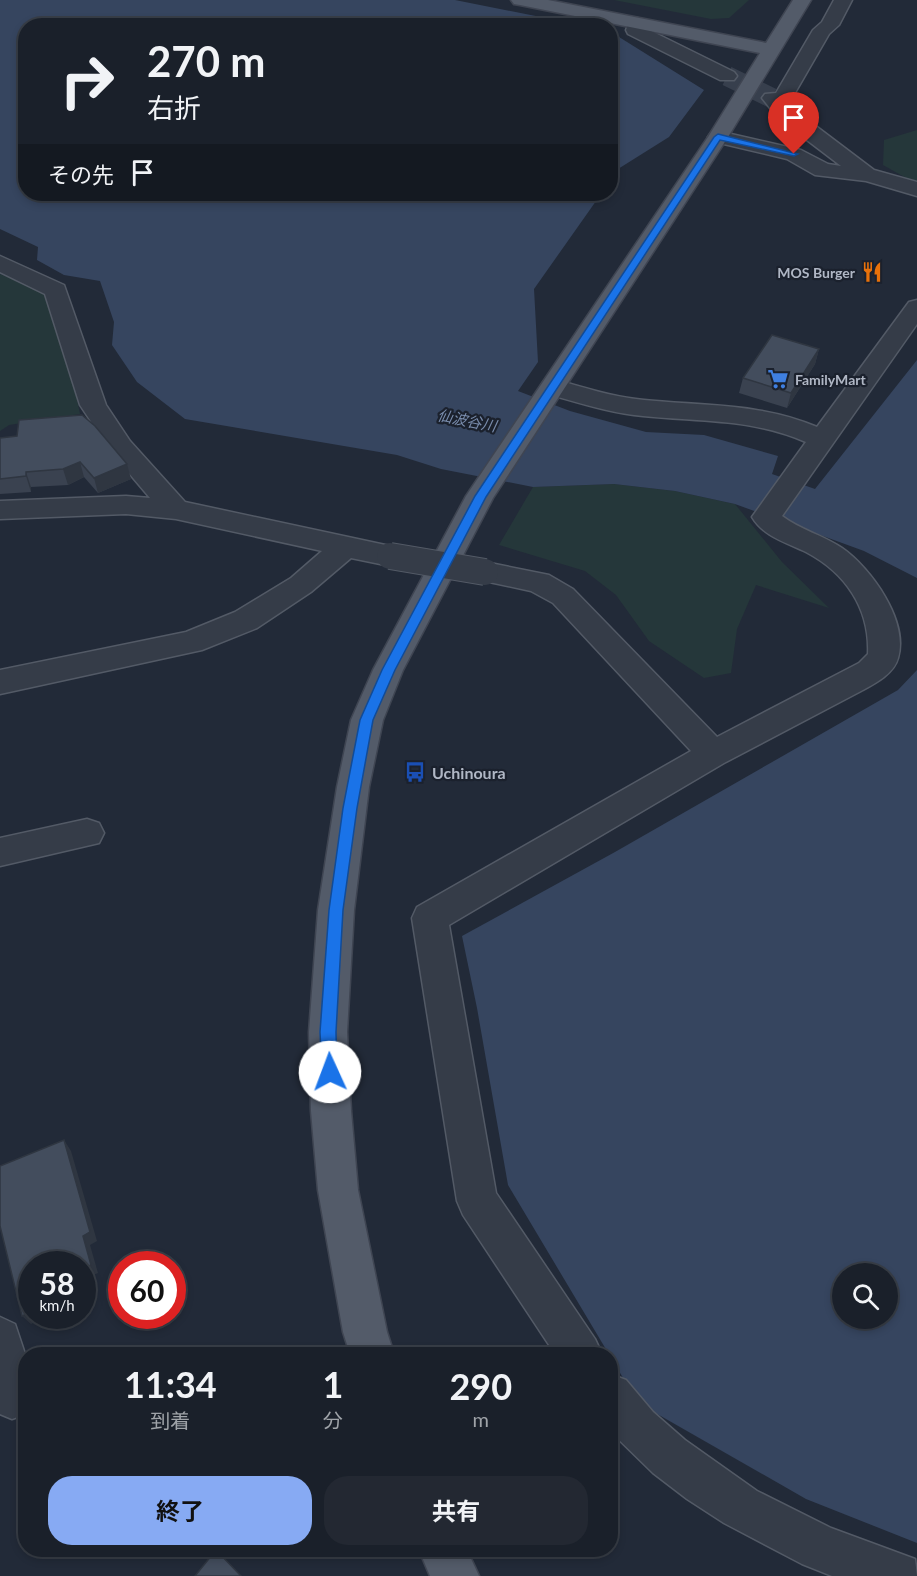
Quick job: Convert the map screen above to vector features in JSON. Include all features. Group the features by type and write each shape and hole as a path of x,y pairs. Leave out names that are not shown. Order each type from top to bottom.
{"main road":[{"path":"520,0 608,18"},
{"path":"370,1347 338,1190 331,1111 328,1032 336,910 353,787 367,720 388,670 480,496 718,137 802,0"},
{"path":"618,20 772,50"},
{"path":"446,1557 455,1576"}],"street":[{"path":"843,0 830,25 822,30 775,101 785,114 868,175"},
{"path":"637,24 635,30 727,76"},
{"path":"718,137 794,154 823,170 868,175 917,189"},
{"path":"0,263 56,290 93,405 121,447 176,510"},
{"path":"575,1347 477,1202 430,918 712,754 850,683 870,671 883,658 883,626 878,610 861,582 834,556 777,529 766,517 917,307"},
{"path":"550,391 643,408 732,413 792,426 822,439"},
{"path":"0,510 126,505 176,510 390,556 539,582 563,596 635,669 712,754"},
{"path":"0,682 202,638 246,620 301,585 347,546"},
{"path":"0,852 87,832"},
{"path":"0,1339 12,1397"},
{"path":"618,1405 669,1455 730,1500 819,1547 860,1564 898,1576"}],"shaded area":[{"path":"614,0 749,0 729,18 711,19"},
{"path":"917,130 917,184 883,165 884,140"},
{"path":"0,274 44,291 69,361 80,414 9,425 0,431"},
{"path":"614,484 675,491 735,504 782,562 829,608 756,585 737,629 731,673 704,678 649,641 616,595 585,571 499,545 533,487"}],"water":[{"name":"仙波谷川","path":"0,0 455,0 546,18 18,18 18,201 596,201 534,289 538,362 518,391 570,411 646,432 704,435 778,456 772,474 815,489 917,360 917,578 864,551 735,504 675,491 614,484 533,487 441,469 397,455 185,419 137,382 112,345 114,322 100,281 64,275 37,260 38,247 0,229"},
{"path":"618,36 704,90 669,137 618,169"},
{"path":"917,670 917,1543 806,1499 638,1403 618,1369 618,1347 605,1347 508,1185 462,936 615,852 898,690"}],"building":[{"name":"FamilyMart","path":"772,335 819,349 791,393 743,378"},
{"path":"82,415 95,426 127,464 94,478 80,462 63,469 26,472 26,476 0,479 0,438 17,436 19,420"},
{"path":"64,1140 90,1232 83,1236 87,1251 18,1251 18,1300 0,1226 0,1166"},
{"path":"210,1557 223,1557 241,1576 195,1576"}],"tunnel":[{"path":"727,76 772,98"}],"place":[{"name":"MOS Burger","path":"872,272"},
{"name":"FamilyMart","path":"778,379"},
{"name":"Uchinoura","path":"415,772"}],"route":[{"path":"330,1072 328,1032 336,910 353,787 367,720 388,670 480,496 718,137 794,154"}]}
